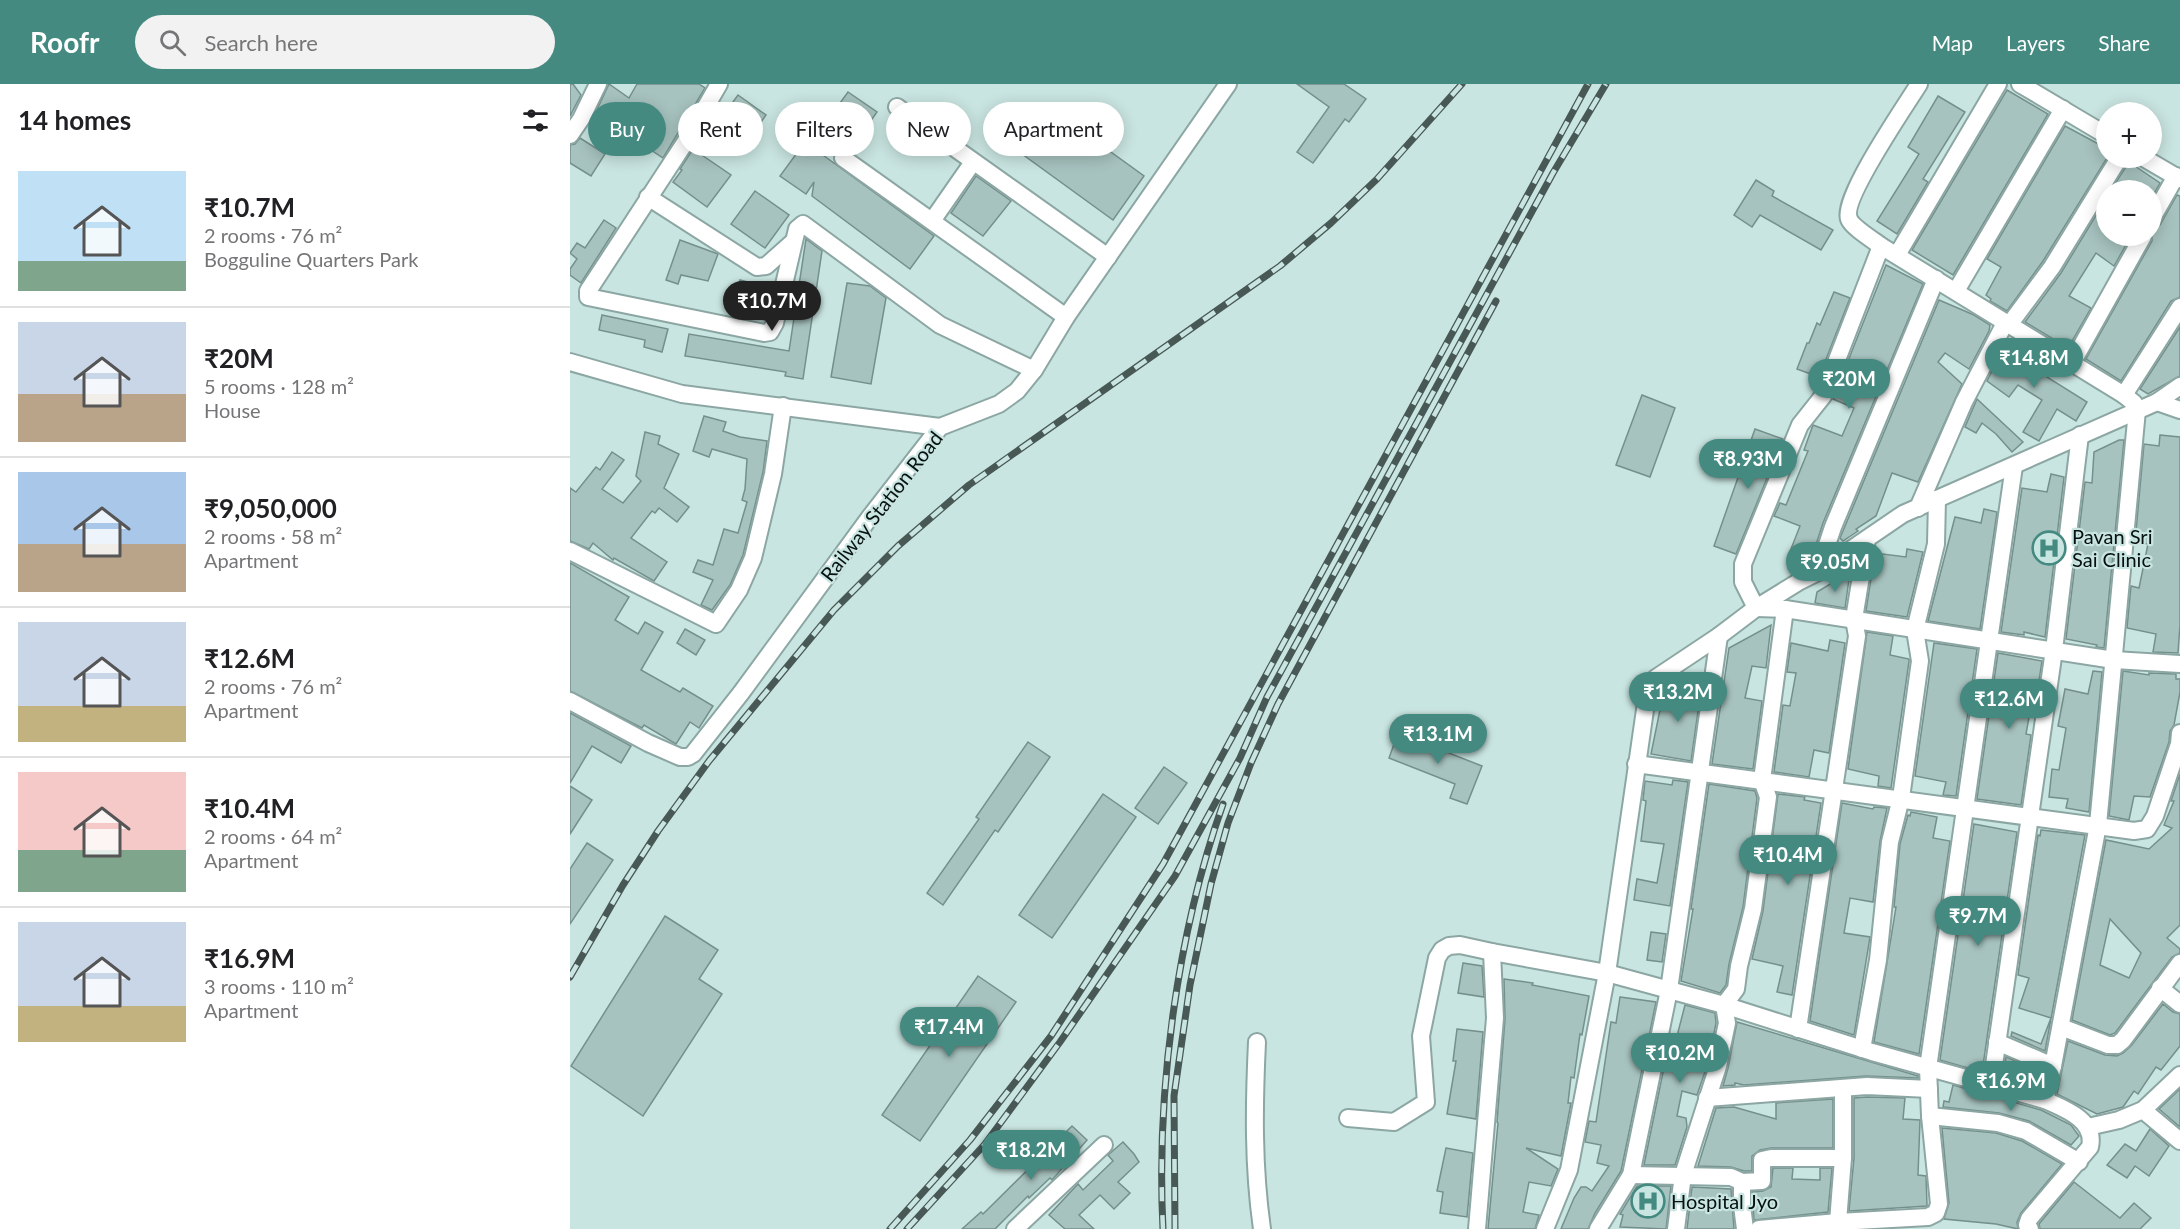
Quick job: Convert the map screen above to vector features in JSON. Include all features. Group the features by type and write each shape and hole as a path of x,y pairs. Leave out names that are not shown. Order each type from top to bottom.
{"street":[{"path":"570,135 581,119 598,84"},
{"path":"720,84 686,141 588,291 588,297 592,300 764,333 770,332 775,323 793,242 797,229 803,224 940,325 1034,370"},
{"name":"Railway Station Road","path":"570,701 648,743 680,757 693,754 940,427 1004,401 1017,391 1034,370 1066,317 1228,84"},
{"path":"1919,84 1858,182 1848,213 1852,223 1881,246 2124,395 2134,403 2137,410 2098,825 2061,1027 2045,1100"},
{"path":"1897,255 1998,84"},
{"path":"2020,84 2096,129"},
{"path":"1956,291 2063,110"},
{"path":"965,156 1108,257"},
{"path":"843,158 1066,317"},
{"path":"932,221 973,162"},
{"path":"1918,508 1964,402 2007,324 2052,267 2113,168"},
{"path":"2162,168 2178,177 2162,202"},
{"path":"648,197 757,267 766,266 793,242"},
{"path":"1756,608 1743,582 1743,564 1800,425 1823,396 1881,246"},
{"path":"2072,363 2137,246"},
{"path":"1818,573 1833,527 1936,279"},
{"path":"2124,395 2180,306"},
{"path":"570,362 682,394 940,427"},
{"path":"1545,1229 1569,1170 1607,973 1636,764 1650,686 1656,678 1756,608 1800,581 1818,573 1904,514 2157,402 2180,386"},
{"path":"2157,402 2180,410"},
{"path":"570,551 716,624 739,590 753,558 773,474 783,406"},
{"path":"1991,1086 2054,650 2080,435"},
{"path":"1759,1229 1928,1217 1936,1213 1939,1204 1930,1116 1928,1068 2014,466"},
{"path":"1862,1049 1878,960 1890,842 1900,798 1920,660 1915,630 1936,544 1937,499"},
{"path":"1798,1029 1857,636 1854,619 1867,539"},
{"path":"1756,608 1785,609 1854,619 2114,660 2180,664"},
{"path":"1676,1229 1683,1175 1718,1066 1727,1023 1724,1005 1736,989 1739,966 1753,909 1768,797 1762,780 1785,609"},
{"path":"1598,1229 1631,1175 1669,990 1719,636"},
{"path":"1636,764 2134,831 2147,829 2156,816 2179,744 2180,733"},
{"path":"1348,1118 1394,1122 1426,1102 1421,1036 1437,958 1442,950 1449,946 1460,945 1607,973 1724,1005 1862,1049 2045,1100 2067,1110 2080,1118 2088,1127 2092,1139 2090,1147 2029,1218 2027,1225 2030,1229"},
{"path":"1477,1229 1495,1018 1492,952"},
{"path":"2061,1027 2108,1045 2117,1045 2180,963"},
{"path":"2160,988 2180,1004"},
{"path":"1997,1041 2053,1066"},
{"path":"1257,1042 1253,1117 1257,1195 1262,1229"},
{"path":"2088,1127 2119,1120 2143,1110 2180,1075"},
{"path":"1707,1098 1867,1086 1929,1089"},
{"path":"1838,1222 1843,1158 1843,1088"},
{"path":"2143,1110 2180,1141"},
{"path":"1930,1116 1998,1123 2026,1131 2079,1162"},
{"path":"1021,1227 1104,1145"},
{"path":"1631,1175 1731,1177 1742,1182 1762,1181 1762,1160 1843,1158"},
{"path":"1742,1182 1745,1229"}],"building":[{"path":"570,84 573,84 581,95 570,116"},
{"path":"609,84 629,98 637,84 699,84 705,88 697,102 678,102 678,133 666,153 666,102 601,102"},
{"path":"1297,84 1344,84 1366,99 1349,122 1345,119 1313,163 1297,152 1329,107"},
{"path":"2007,90 2048,114 1953,275 1912,250"},
{"path":"848,92 862,102 841,102"},
{"path":"738,95 748,102 733,102"},
{"path":"1938,96 1965,112 1923,179 1928,182 1897,234 1877,221 1919,154 1908,147"},
{"path":"2065,126 2096,143 2096,168 2101,168 2043,261 2007,311 1990,301 1991,299 1986,295 2001,267 1987,259"},
{"path":"580,138 588,143 588,156 604,156 591,176 570,163 570,145 575,144"},
{"path":"688,156 703,156 731,175 707,207 673,182 682,170 680,169"},
{"path":"795,156 824,156 934,236 910,269 812,196 814,182 806,194 780,176"},
{"path":"1025,156 1116,156 1144,176 1113,220"},
{"path":"2125,168 2138,168 2156,180 2117,180"},
{"path":"976,176 1011,201 983,236 951,213"},
{"path":"1756,180 1774,191 1772,196 1833,230 1821,250 1760,215 1752,227 1734,215"},
{"path":"755,191 789,215 765,248 731,224"},
{"path":"2177,195 2180,196 2180,297 2171,301 2121,381 2086,359 2149,246 2162,246 2162,221"},
{"path":"2096,215 2096,246 2125,246 2114,266 2096,253 2069,296 2091,308 2068,348 2025,322 2061,273"},
{"path":"604,220 616,228 581,283 570,275 570,269 577,259 570,253 577,243 585,248"},
{"path":"806,239 822,251 803,379 785,376 786,372 685,356 689,334 789,351"},
{"path":"680,240 718,254 708,281 681,275 678,284 666,280"},
{"path":"1886,265 1923,284 1823,523 1810,563 1789,554 1800,526 1774,516 1780,503 1786,505 1808,451 1804,450 1813,425 1842,436 1854,408 1833,399"},
{"path":"740,280 772,288 765,320 733,312"},
{"path":"847,283 870,286 886,298 871,384 831,377"},
{"path":"1834,292 1850,298 1819,377 1797,369 1807,343 1817,323 1820,325"},
{"path":"1939,300 1974,315 1990,325 1989,331 1969,369 1945,353 1938,362 1962,384 1918,482 1892,473 1876,516 1843,541 1840,538"},
{"path":"602,315 668,329 662,352 644,347 645,340 599,330"},
{"path":"2180,327 2180,376 2148,394 2140,389"},
{"path":"2008,340 2017,344 2015,347 2035,361 2031,367 2087,402 2076,421 2057,409 2039,441 2023,432 2042,400 2018,385 2009,397 1987,381"},
{"path":"1642,395 1675,408 1650,477 1616,465"},
{"path":"1977,399 2023,442 2012,452 1996,434 1982,423 1976,433 1965,427"},
{"path":"704,416 726,422 723,431 740,437 767,441 763,472 743,555 730,585 712,610 701,605 713,580 693,572 698,560 713,565 724,529 738,533 747,502 742,500 747,459 712,449 709,457 693,451"},
{"path":"1755,429 1783,439 1736,554 1714,546"},
{"path":"645,432 660,436 658,444 679,454 664,488 689,507 677,522 659,508 655,513 652,511 631,538 667,562 654,581 614,558 613,560 593,543 589,549 570,541 570,488 576,492 596,467 600,470 612,452 624,460 602,489 623,503 641,481 636,476"},
{"path":"2160,435 2180,437 2178,653 2153,652 2156,634 2127,628 2131,586 2139,588 2148,544 2135,542 2144,444 2159,446"},
{"path":"2119,440 2124,440 2104,648 2066,639 2085,482 2092,483 2094,452"},
{"path":"2051,474 2064,477 2045,637 2024,632 2024,635 2001,632 2022,488 2047,492"},
{"path":"1984,509 1997,512 1980,629 1928,621 1955,517 1981,523"},
{"path":"1907,549 1923,552 1907,617 1866,611 1875,553 1906,557"},
{"path":"570,563 629,597 615,620 638,634 645,622 663,632 641,670 680,692 683,688 713,706 699,728 690,722 676,744 644,725 642,728 570,691"},
{"path":"1850,572 1845,608 1815,603 1817,592"},
{"path":"1771,625 1766,668 1752,666 1745,698 1762,701 1753,769 1712,764 1729,648"},
{"path":"685,629 705,640 696,655 677,643"},
{"path":"1867,632 1893,636 1890,655 1909,659 1891,788 1878,786 1879,776 1848,769"},
{"path":"1830,640 1845,643 1829,753 1814,750 1809,777 1774,772 1783,705 1790,706 1796,673 1787,672 1791,643 1828,651"},
{"path":"1934,643 1977,649 1956,796 1943,795 1946,782 1915,776"},
{"path":"1998,653 2042,661 2035,706 2031,706 2026,734 2031,735 2021,805 1977,799"},
{"path":"2093,671 2102,672 2089,812 2066,808 2068,799 2049,797 2052,769 2059,770 2066,728 2058,726 2065,689 2088,694"},
{"path":"2123,671 2149,675 2149,673 2176,674 2176,679 2180,679 2174,725 2170,731 2169,742 2150,797 2134,796 2129,820 2109,816"},
{"path":"1703,675 1691,761 1651,754 1662,700"},
{"path":"570,713 631,746 621,763 592,746 570,783"},
{"path":"1398,733 1482,766 1467,804 1450,798 1455,784 1389,758"},
{"path":"1028,742 1050,757 998,832 995,830 943,905 927,893 979,819 976,817"},
{"path":"1164,767 1187,783 1158,824 1135,808"},
{"path":"2180,774 2180,925 2167,938 2180,949 2180,953 2172,957 2115,1033 2110,1035 2072,1020 2106,840 2149,849 2172,828 2164,825 2174,801 2171,801","holes":["2110,919 2141,953 2129,978 2100,965"]},
{"path":"1673,780 1688,782 1670,906 1634,900 1637,879 1657,883 1664,844 1641,841 1646,801 1643,800 1645,781 1672,785"},
{"path":"1709,784 1755,791 1757,798 1743,907 1726,985 1720,993 1681,981"},
{"path":"570,786 592,800 570,834"},
{"path":"1103,794 1136,817 1052,938 1019,915"},
{"path":"1778,794 1805,797 1804,800 1821,803 1792,995 1777,992 1783,966 1752,959 1763,911"},
{"path":"1842,803 1873,809 1874,807 1887,808 1880,841 1873,902 1850,898 1844,933 1870,937 1854,1035 1810,1021"},
{"path":"1911,812 1937,817 1933,838 1950,841 1919,1054 1874,1042 1896,907 1894,907 1900,844 1908,815 1910,816"},
{"path":"1974,824 2017,832 1982,1072 1940,1060"},
{"path":"2041,830 2085,835 2045,1051 2011,1036 2012,1032 2041,1044 2051,1018 2019,1008 2029,978 2018,975 2038,835 2040,836"},
{"path":"587,843 613,860 570,924 570,869"},
{"path":"665,916 718,950 699,979 722,994 643,1116 571,1066"},
{"path":"1651,932 1666,934 1662,962 1647,960"},
{"path":"1463,963 1482,966 1484,997 1458,993"},
{"path":"978,976 1016,1002 920,1141 882,1115"},
{"path":"1504,979 1589,996 1582,1035 1580,1034 1574,1078 1571,1077 1568,1103 1571,1103 1561,1156 1526,1148 1558,1169 1551,1186 1529,1182 1523,1212 1539,1215 1535,1229 1488,1229 1505,1019"},
{"path":"1620,997 1656,1002 1621,1171 1595,1213 1588,1229 1561,1229 1581,1187 1592,1191 1609,1166 1597,1163 1601,1145 1585,1142 1589,1121 1596,1122 1611,1022 1616,1023"},
{"path":"2163,1004 2173,1012 2180,1014 2180,1046 2161,1070 2156,1067 2138,1094 2134,1091 2123,1107 2097,1114 2057,1094 2068,1041 2105,1055 2117,1056 2131,1046"},
{"path":"1685,1005 1715,1013 1716,1023 1708,1063 1697,1095 1682,1091 1677,1116 1686,1118 1687,1127 1675,1165 1644,1165 1669,1043 1675,1044"},
{"path":"1737,1022 1918,1076 1918,1078 1866,1076 1744,1085 1735,1083 1735,1085 1723,1086"},
{"path":"1457,1029 1483,1032 1476,1119 1447,1114 1456,1061 1453,1061"},
{"path":"2006,1057 2041,1072 2037,1087 2003,1077"},
{"path":"1953,1085 2041,1110 2071,1125 2079,1136 2071,1145 2029,1121 1999,1113 1943,1107 1944,1101 1949,1102"},
{"path":"2180,1089 2180,1127 2159,1109"},
{"path":"1854,1098 1905,1098 1903,1119 1920,1120 1918,1175 1926,1176 1927,1206 1849,1211 1854,1158"},
{"path":"1833,1099 1833,1148 1760,1150 1752,1156 1752,1171 1731,1167 1698,1166 1716,1108 1734,1107 1776,1119 1776,1103"},
{"path":"1072,1126 1087,1140 1052,1180 1050,1178 1029,1198 1028,1196 995,1229 962,1229 981,1212 983,1214"},
{"path":"1942,1128 1996,1133 2022,1141 2062,1164 2021,1213 2017,1222 2018,1229 1996,1224 1944,1219 1949,1203"},
{"path":"2150,1129 2169,1146 2149,1176 2135,1166 2127,1178 2107,1165 2125,1144 2136,1151"},
{"path":"1123,1142 1139,1162 1118,1182 1130,1193 1114,1209 1100,1195 1079,1215 1094,1229 1065,1229 1049,1215 1078,1184 1083,1190 1113,1161 1108,1155"},
{"path":"1446,1148 1473,1153 1467,1217 1440,1213 1443,1192 1437,1191"},
{"path":"1773,1168 1793,1168 1792,1179 1820,1180 1820,1168 1832,1168 1828,1212 1754,1220 1752,1192 1763,1191 1771,1187"},
{"path":"2074,1182 2120,1218 2134,1203 2151,1218 2140,1229 2040,1229 2039,1224"},
{"path":"1637,1186 1671,1186 1666,1229 1620,1227 1623,1215 1620,1214"},
{"path":"1692,1187 1731,1189 1734,1229 1687,1229"}],"railway":[{"path":"570,977 623,885 658,831 709,761 834,610 898,546 969,485 1280,266 1331,223 1377,179 1462,84"},
{"path":"890,1229 970,1140 1051,1036 1163,864 1588,84"},
{"path":"907,1229 985,1144 1060,1042 1175,876 1240,758 1267,697 1553,173 1606,84"},
{"path":"1175,1229 1174,1096 1190,985 1211,884 1228,823 1251,763 1278,704 1496,301"},
{"path":"1163,1229 1163,1123 1173,1014 1193,906 1223,804"}],"place":[{"name":"Pavan Sri Sai Clinic","path":"2049,548"},
{"name":"Hospital Jyo","path":"1648,1201"}]}
